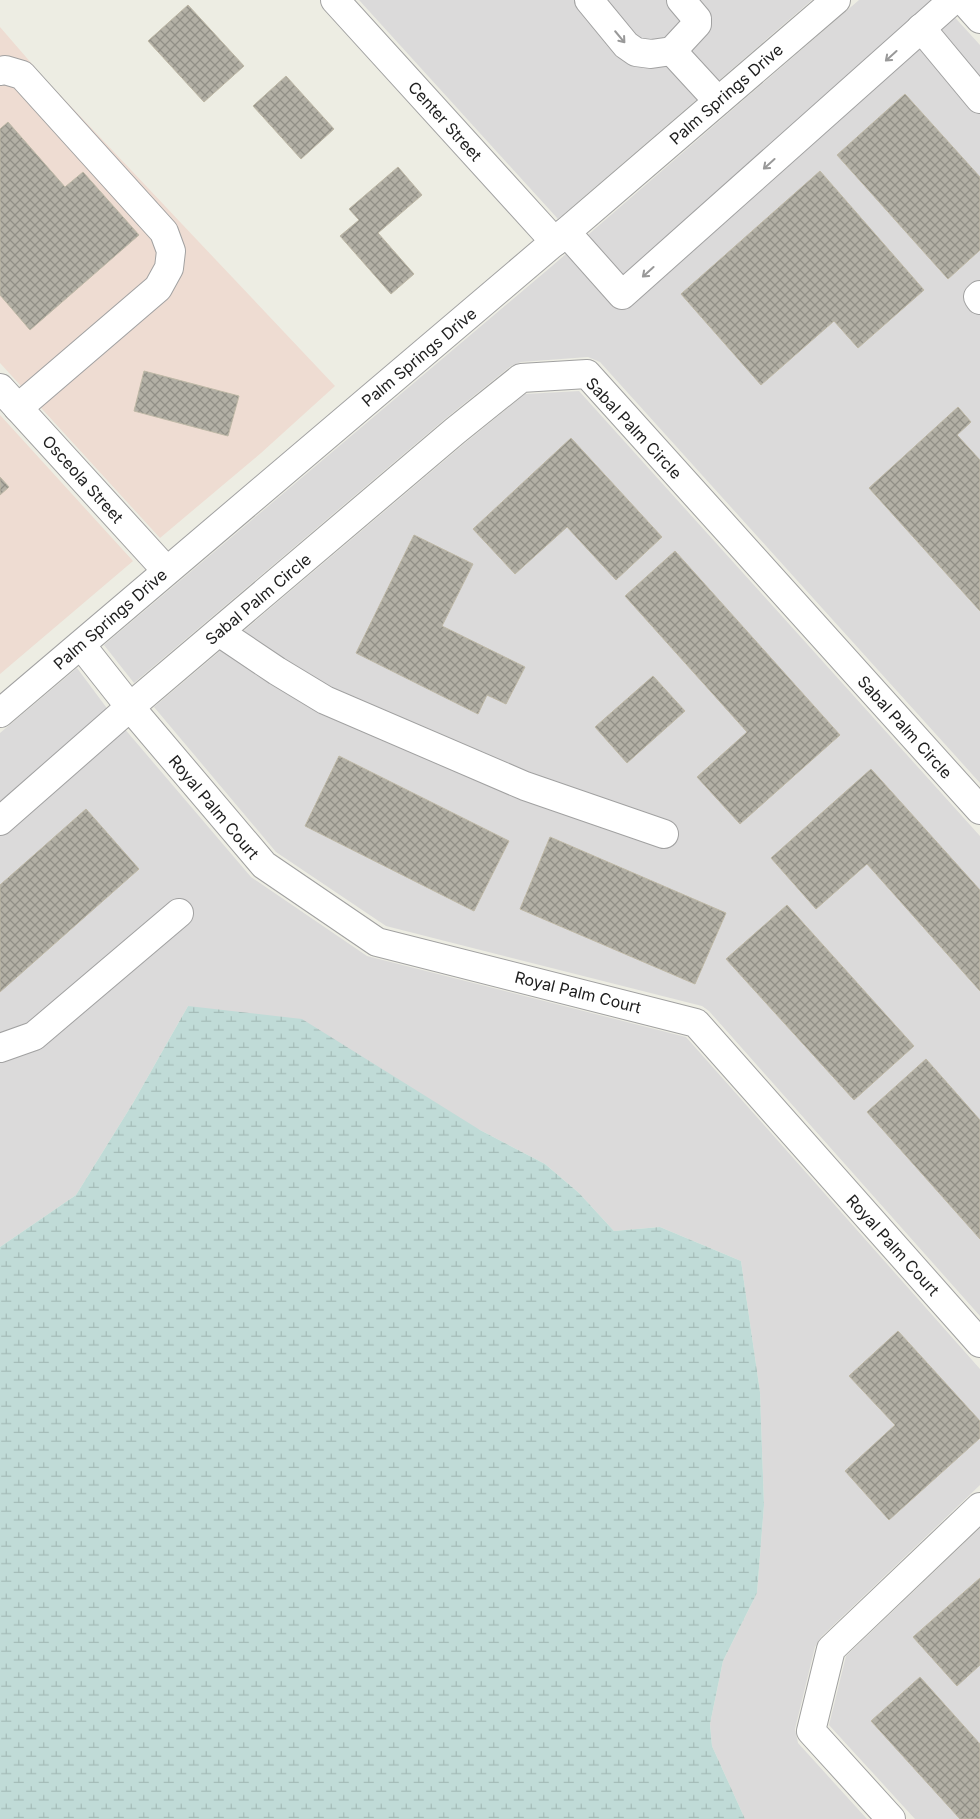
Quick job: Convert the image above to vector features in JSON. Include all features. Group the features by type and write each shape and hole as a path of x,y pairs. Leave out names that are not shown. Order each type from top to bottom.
{"street":[{"name":"Center Street","path":"335,0 561,237 622,295 921,28"},
{"path":"589,0 626,45 636,52 651,54 672,51 698,22 681,0"},
{"name":"Palm Springs Drive","path":"0,713 166,570 561,237 836,0"},
{"path":"953,0 921,28 980,99"},
{"path":"963,0 980,19"},
{"path":"672,51 718,101"},
{"path":"0,72 5,70 22,75 164,232 171,251 169,268 158,288 18,408"},
{"path":"980,295 978,297 980,300"},
{"name":"Sabal Palm Circle","path":"0,821 130,707 520,378 587,374 980,810"},
{"name":"Osceola Street","path":"0,388 166,570"},
{"path":"219,632 277,671 325,700 525,786 664,834"},
{"path":"81,645 130,707"},
{"name":"Royal Palm Court","path":"130,707 264,865 377,942 696,1023 980,1343"},
{"path":"0,1048 34,1036 179,913"},
{"path":"891,1819 811,1731 832,1649 980,1507"}],"shaded area":[{"path":"359,0 812,0 558,219"},
{"path":"859,0 939,0 980,45 980,783 600,362 588,357 521,362 511,366 445,419 134,683 104,645 552,266"},
{"path":"0,27 45,79 335,386 261,453 160,538 0,363"},
{"path":"579,391 980,836 980,1316 709,1011 702,1006 386,926 276,852 154,707 525,394"},
{"path":"0,415 133,561 0,674"},
{"path":"77,668 106,707 251,877 367,956 686,1037 980,1369 980,1485 821,1637 815,1647 795,1729 798,1743 867,1819 745,1819 712,1746 710,1724 723,1661 757,1593 764,1505 760,1392 741,1261 660,1227 614,1231 579,1193 545,1164 480,1130 188,1006 133,1103 76,1195 0,1247 0,733"},
{"path":"980,1528 980,1819 915,1819 829,1725 846,1656"}],"green space":[{"path":"188,1006 302,1019 480,1130 545,1164 579,1193 614,1231 660,1227 741,1261 760,1392 764,1505 757,1593 723,1661 710,1724 712,1746 745,1819 0,1819 0,1247 76,1195 133,1103"}],"building":[{"path":"188,5 244,66 204,102 148,41"},
{"path":"286,76 334,129 301,159 253,106"},
{"path":"905,94 980,177 980,250 948,279 837,155"},
{"path":"8,122 65,187 83,172 139,235 30,330 0,295 0,129"},
{"path":"398,167 422,195 378,233 414,274 391,294 340,236 359,220 349,209"},
{"path":"820,171 924,290 858,348 834,321 761,385 681,294"},
{"path":"144,371 239,396 228,436 134,411"},
{"path":"958,407 971,422 957,435 980,460 980,611 869,488"},
{"path":"571,438 662,537 616,580 567,527 515,574 473,529"},
{"path":"0,477 9,487 0,495"},
{"path":"414,535 473,564 442,626 525,667 506,704 487,695 478,714 356,653"},
{"path":"675,551 840,735 740,824 697,777 747,732 625,596"},
{"path":"653,676 685,711 627,763 595,727"},
{"path":"339,756 509,841 474,911 305,826"},
{"path":"871,769 980,890 980,991 867,864 816,909 771,858"},
{"path":"86,809 139,869 0,992 0,885"},
{"path":"550,837 726,913 695,984 520,909"},
{"path":"787,905 914,1046 854,1100 726,959"},
{"path":"926,1059 980,1120 980,1239 867,1112"},
{"path":"898,1331 980,1421 980,1438 889,1520 845,1471 895,1425 849,1376"},
{"path":"980,1578 980,1665 957,1686 913,1637"},
{"path":"920,1677 980,1744 980,1819 960,1819 871,1721"}]}
